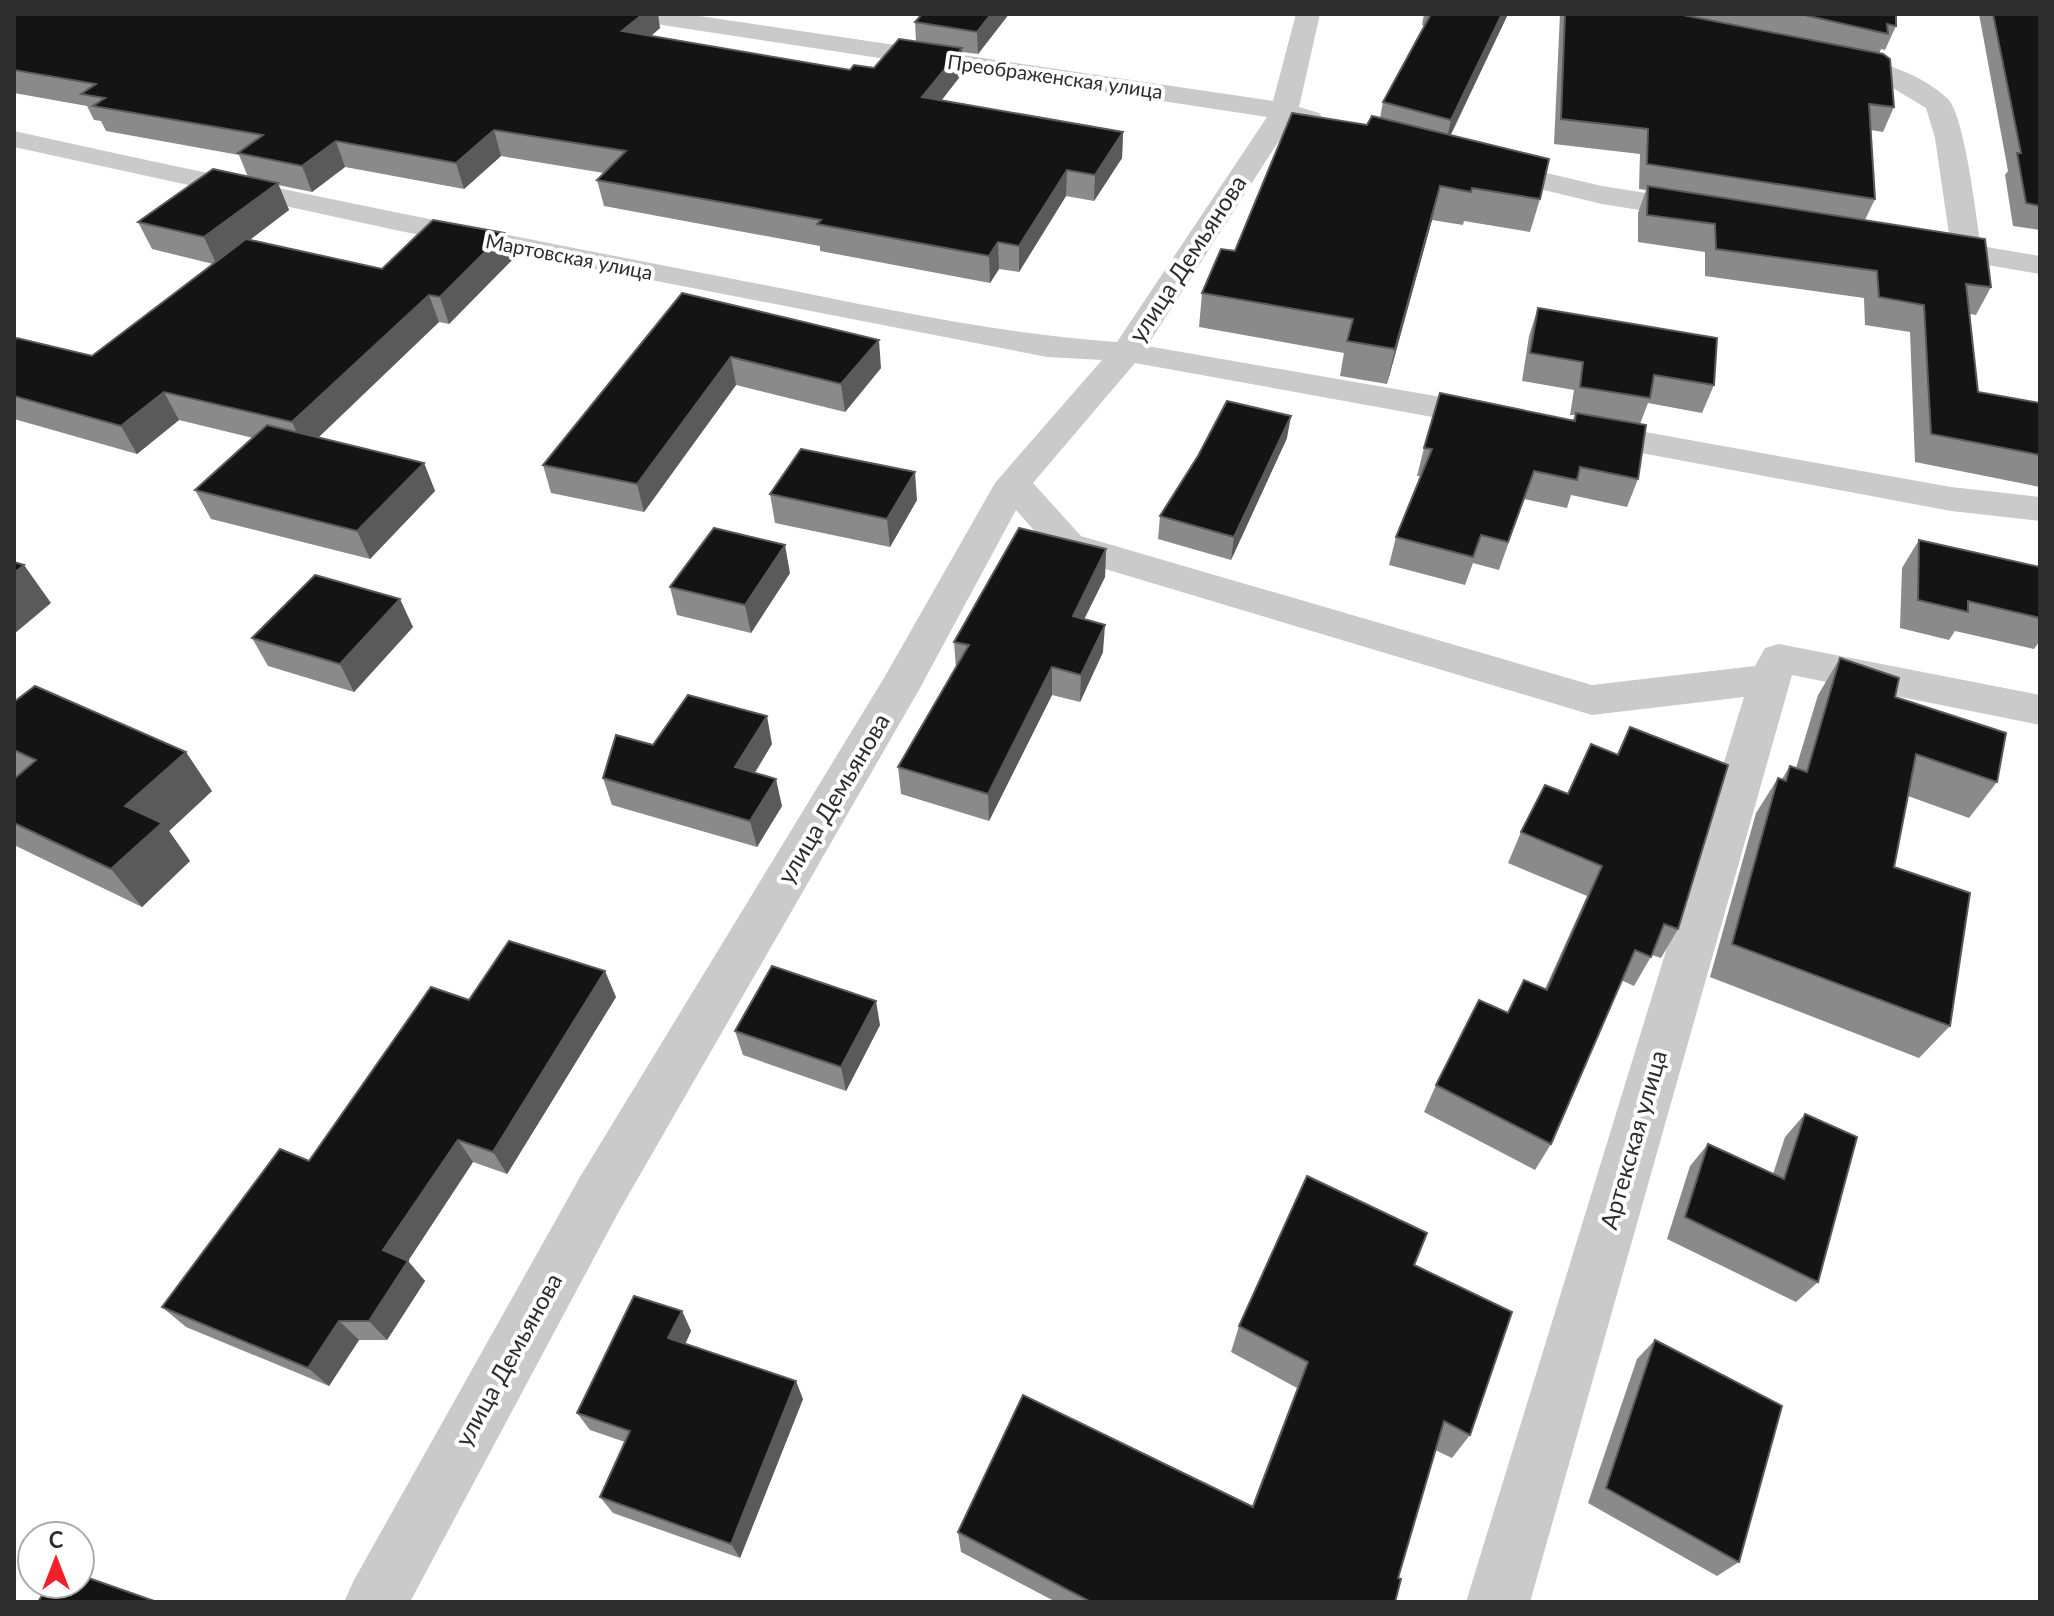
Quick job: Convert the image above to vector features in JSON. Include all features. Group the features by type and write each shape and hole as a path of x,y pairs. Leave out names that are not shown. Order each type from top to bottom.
{"street":[{"name":"Преображенская улица","path":"636,14 1284,111"},
{"name":"улица Демьянова","path":"376,1602 599,1195 891,702 1013,483 1127,352 1284,111 1308,14"},
{"path":"1813,54 1882,70 1938,104 1949,138 1967,253"},
{"path":"1284,111 1329,125"},
{"name":"Мартовская улица","path":"14,139 243,192 530,250 1047,347 1127,352 1702,451 1951,499 2040,509"},
{"path":"1465,162 1602,195 1723,214"},
{"path":"1906,243 2040,265"},
{"path":"1013,483 1068,545 1592,700 1770,679 1779,658 2040,710"},
{"name":"Артекская улица","path":"1498,1602 1770,679"}],"building":[{"path":"14,14 643,14 622,31 850,70 854,65 874,68 899,39 962,48 922,97 1123,132 1095,175 1067,170 1019,246 998,242 989,256 817,224 821,220 597,180 626,151 494,130 456,163 336,141 302,166 238,153 263,135 93,106 105,98 81,94 96,84 14,70"},
{"path":"922,14 991,14 977,32 915,22"},
{"path":"1431,14 1502,14 1451,120 1383,102"},
{"path":"1565,14 1678,14 1883,54 1890,59 1894,107 1869,104 1875,199 1647,164 1648,129 1561,119"},
{"path":"1800,14 1896,14 1896,26 1887,24 1888,34"},
{"path":"1993,14 2040,14 2040,206 2026,203 2017,153 2021,153"},
{"path":"1292,113 1367,125 1372,116 1549,159 1540,199 1440,186 1395,349 1347,341 1353,319 1202,293 1221,249 1235,251"},
{"path":"213,169 278,183 204,237 138,222"},
{"path":"1648,186 1985,239 1991,287 1966,284 1978,392 2040,403 2040,455 1931,434 1924,305 1879,297 1877,271 1716,249 1715,224 1647,215"},
{"path":"433,220 504,233 440,297 429,295 292,422 164,392 121,426 14,396 14,341 17,338 92,356 246,239 382,269"},
{"path":"682,293 879,340 841,384 731,357 637,484 543,465"},
{"path":"1538,308 1717,338 1714,385 1654,375 1650,398 1580,387 1583,362 1530,353"},
{"path":"1440,393 1575,421 1576,413 1646,425 1638,479 1580,467 1577,480 1534,471 1508,542 1481,535 1473,557 1396,537 1432,449 1424,448"},
{"path":"1227,401 1291,416 1234,537 1160,516 1198,456"},
{"path":"267,425 424,463 357,531 195,490"},
{"path":"801,449 915,472 887,519 770,494"},
{"path":"714,528 785,545 745,605 670,587"},
{"path":"1019,528 1106,549 1073,616 1105,625 1081,675 1052,667 988,794 898,767 969,645 954,642"},
{"path":"1919,540 2040,567 2040,618 1968,601 1968,612 1918,600"},
{"path":"14,562 24,565 14,573"},
{"path":"315,575 400,599 340,664 252,638"},
{"path":"1840,658 1899,678 1895,697 2006,733 1997,782 1916,754 1894,867 1970,893 1950,1026 1732,944 1778,778 1786,781 1790,766 1807,772"},
{"path":"35,686 186,752 125,806 162,823 111,869 14,823 14,779 36,760 14,750 14,702"},
{"path":"688,695 767,716 735,767 776,779 750,821 603,778 616,735 653,745"},
{"path":"1630,727 1728,765 1678,929 1664,924 1651,957 1635,950 1551,1144 1436,1085 1479,1000 1508,1013 1524,980 1547,990 1602,866 1521,832 1545,785 1568,794 1591,744 1618,755"},
{"path":"509,941 605,971 493,1152 458,1140 383,1250 408,1261 369,1321 339,1321 308,1368 162,1307 280,1149 309,1161 431,987 469,1000"},
{"path":"772,966 876,1001 841,1067 735,1031"},
{"path":"1805,1114 1857,1137 1818,1282 1685,1217 1708,1144 1784,1179"},
{"path":"1307,1176 1427,1233 1414,1265 1512,1312 1470,1435 1444,1421 1398,1578 1401,1579 1395,1602 1091,1602 958,1532 1023,1395 1253,1507 1308,1362 1239,1326"},
{"path":"634,1296 682,1311 668,1338 796,1381 731,1544 600,1497 630,1431 577,1413"},
{"path":"1655,1340 1782,1406 1739,1562 1606,1488"},
{"path":"96,1581 154,1601 38,1602 96,1600"}]}
